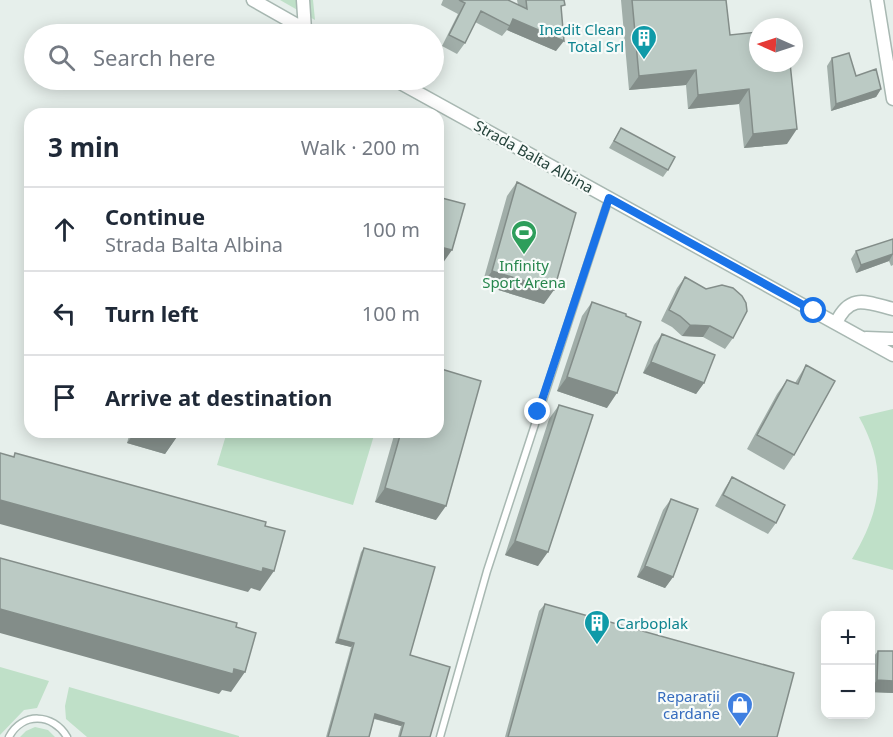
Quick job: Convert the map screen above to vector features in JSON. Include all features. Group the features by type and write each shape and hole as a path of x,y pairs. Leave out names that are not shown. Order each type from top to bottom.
{"street":[{"path":"253,0 295,24"},
{"path":"303,0 308,24"},
{"path":"877,0 893,99"},
{"name":"Strada Balta Albina","path":"413,90 893,355"},
{"path":"836,323 845,307 855,302 867,302 893,309"},
{"name":"Strada Balta Albina","path":"862,338 893,339"}],"lane":[{"path":"440,737 487,572 609,198"},
{"path":"9,737 20,723 35,718 53,723 67,737"}],"green space":[{"path":"280,0 313,0 315,20"},
{"path":"893,409 893,570 852,559 870,523 878,489 874,454 859,417"},
{"path":"225,438 373,438 353,505 217,465"},
{"path":"0,667 49,681 37,708 24,710 0,735"},
{"path":"69,687 239,737 87,737 66,719 65,706"},
{"path":"35,727 48,730 55,737 20,737"}],"building":[{"path":"459,0 508,0 527,9 526,0 564,0 565,5 561,6 564,41 513,19 510,26 481,11 465,43 449,35 465,3"},
{"path":"632,0 726,0 730,35 749,33 749,72 791,72 797,129 753,134 749,89 698,95 696,70 639,76"},
{"path":"849,53 856,76 876,69 881,89 836,104 832,58"},
{"path":"621,128 675,157 668,170 614,141"},
{"name":"Infinity Sport Arena","path":"517,182 576,213 554,290 492,271"},
{"path":"444,199 465,204 452,250 444,248"},
{"path":"893,239 893,254 861,265 856,251"},
{"path":"685,277 706,289 722,285 733,288 742,296 747,311 733,338 710,326 690,325 669,310"},
{"path":"592,302 641,322 617,393 567,377"},
{"path":"662,334 715,355 704,383 651,362"},
{"path":"806,365 835,381 794,455 757,435 787,380 798,384"},
{"path":"444,370 481,381 446,506 385,488 399,438 444,438"},
{"path":"559,405 593,415 548,552 515,541"},
{"path":"0,453 14,457 15,453 266,522 265,526 285,531 274,571 263,568 262,572 0,500"},
{"path":"732,477 785,505 776,523 723,495"},
{"path":"671,499 698,509 673,577 645,566"},
{"path":"364,548 435,567 410,655 450,667 430,737 400,737 404,723 375,714 369,737 328,737 354,643 338,639"},
{"path":"0,558 237,623 236,627 256,633 245,672 234,669 233,674 0,609"},
{"name":"Carboplak","path":"545,604 794,673 777,737 508,737"},
{"path":"878,651 893,651 893,681 877,680"}],"place":[{"name":"Inedit Clean Total Srl","path":"644,61"},
{"name":"Infinity Sport Arena","path":"524,256"},
{"name":"Carboplak","path":"597,646"},
{"name":"Reparații cardane","path":"740,728"}],"route":[{"path":"538,412 609,198 814,311"}]}
